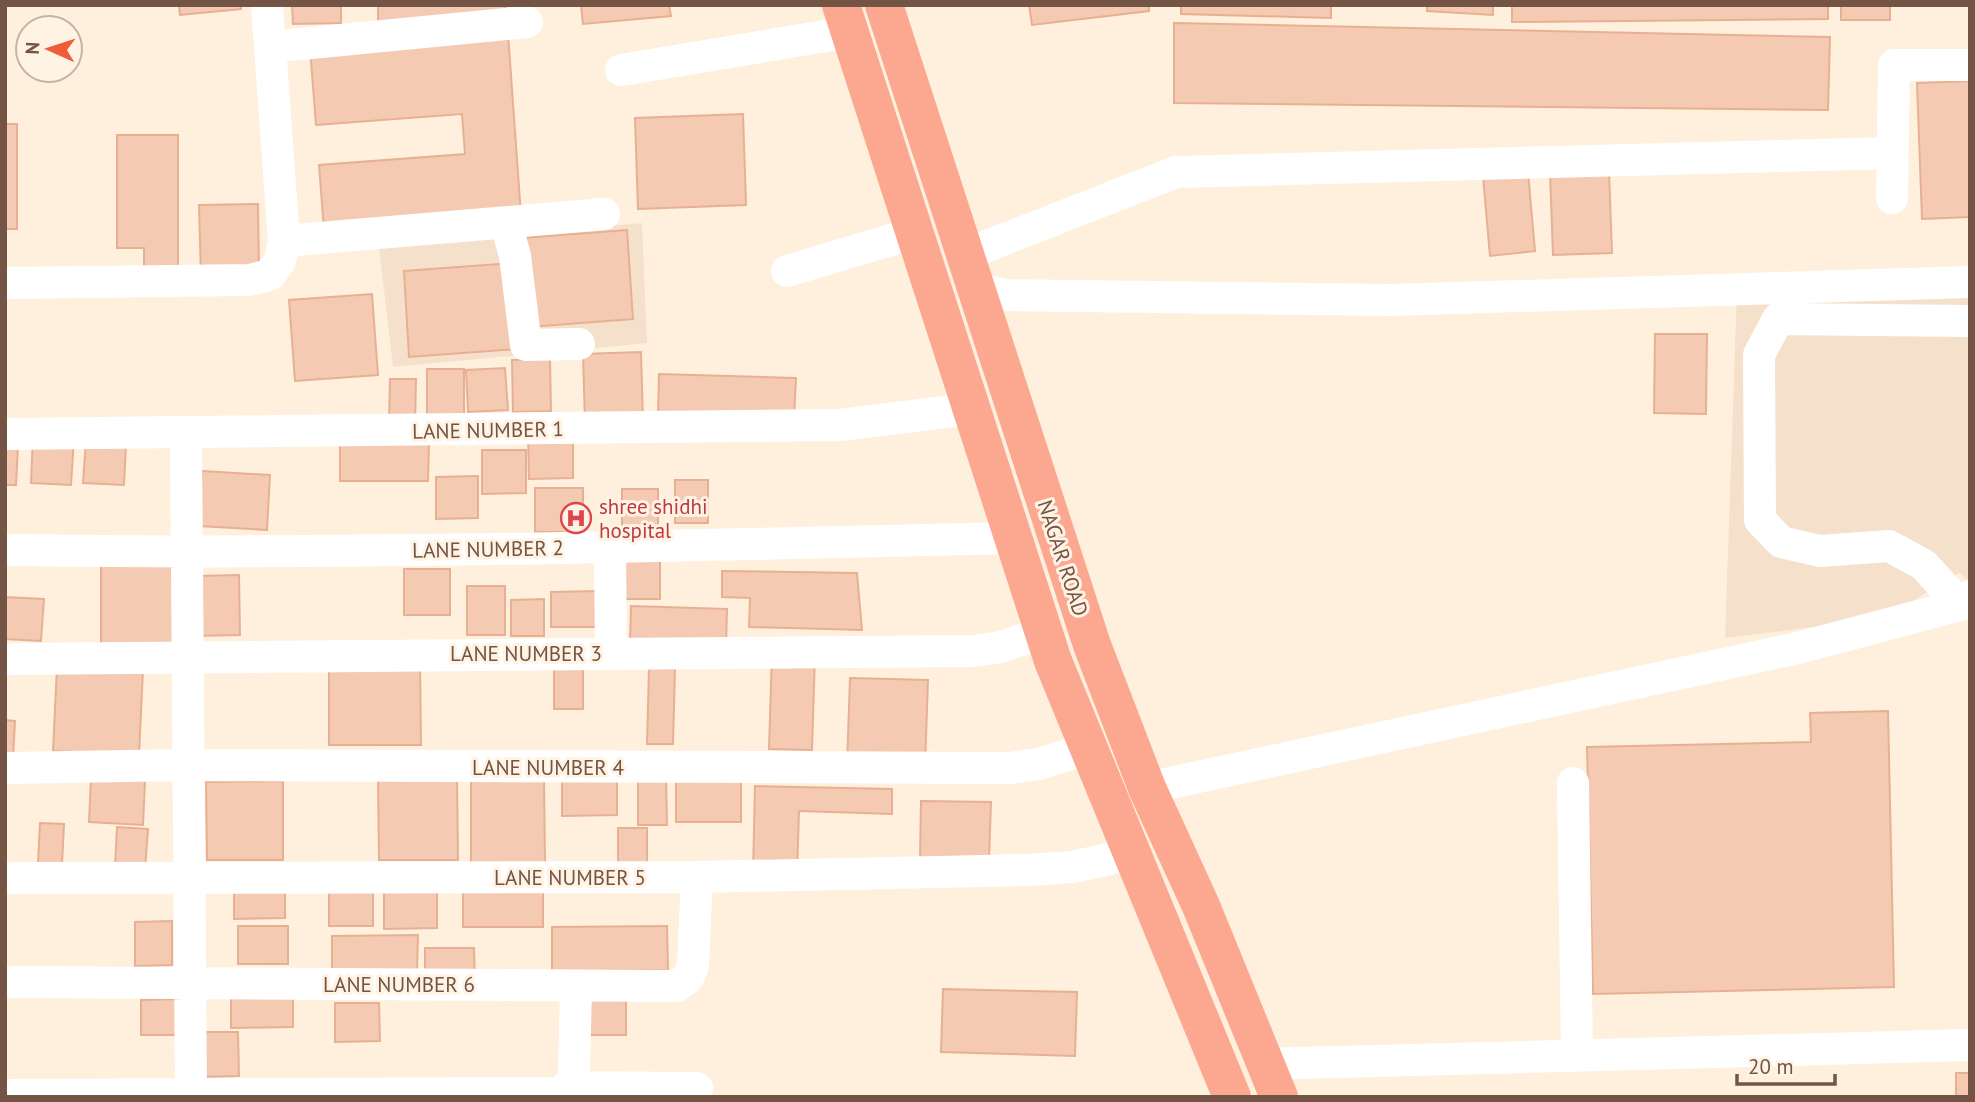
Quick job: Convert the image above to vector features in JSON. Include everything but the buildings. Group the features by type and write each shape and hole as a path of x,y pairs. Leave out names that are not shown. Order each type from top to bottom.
{"highway":[{"name":"NAGAR ROAD","path":"884,5 1092,646 1147,788 1200,906 1272,1080"},
{"name":"NAGAR ROAD","path":"845,19 1044,632 1232,1097"},
{"path":"1160,922 1200,906"}],"street":[{"path":"5,283 249,280 270,275 280,261 285,241 267,5"},
{"path":"621,70 845,19"},
{"path":"270,47 527,22"},
{"path":"1892,198 1894,65 1970,65"},
{"path":"970,272 1176,172 1892,153"},
{"path":"285,241 604,215"},
{"path":"506,223 515,256 526,345 579,344"},
{"path":"787,271 914,233"},
{"path":"970,272 1005,295 1392,300 1970,282"},
{"path":"1965,600 1924,565 1889,546 1820,551 1781,542 1760,520 1759,355 1778,319 1970,321"},
{"name":"LANE NUMBER 1","path":"5,434 840,425 970,409"},
{"path":"186,434 191,1095"},
{"name":"LANE NUMBER 2","path":"5,550 187,553 1013,538"},
{"path":"610,547 611,653"},
{"path":"1147,788 1785,651 1965,600"},
{"name":"LANE NUMBER 3","path":"5,659 187,655 974,651 1001,647 1044,632"},
{"name":"LANE NUMBER 4","path":"5,768 189,765 1010,768 1039,764 1089,748"},
{"path":"1573,783 1577,1056"},
{"name":"LANE NUMBER 5","path":"5,878 697,877 1029,870 1072,867 1132,854"},
{"name":"LANE NUMBER 6","path":"5,982 677,986 688,978 693,965 697,877"},
{"path":"5,1095 544,1096 559,1093 568,1087 574,1075 576,986"},
{"path":"1272,1080 1577,1056 1970,1045"},
{"path":"568,1087 697,1088"}],"shaded area":[{"path":"642,223 647,343 393,367 379,247"},
{"path":"1970,288 1970,582 1959,573 1885,618 1725,638 1737,290"}],"place":[{"name":"shree shidhi hospital","path":"576,518"}]}
